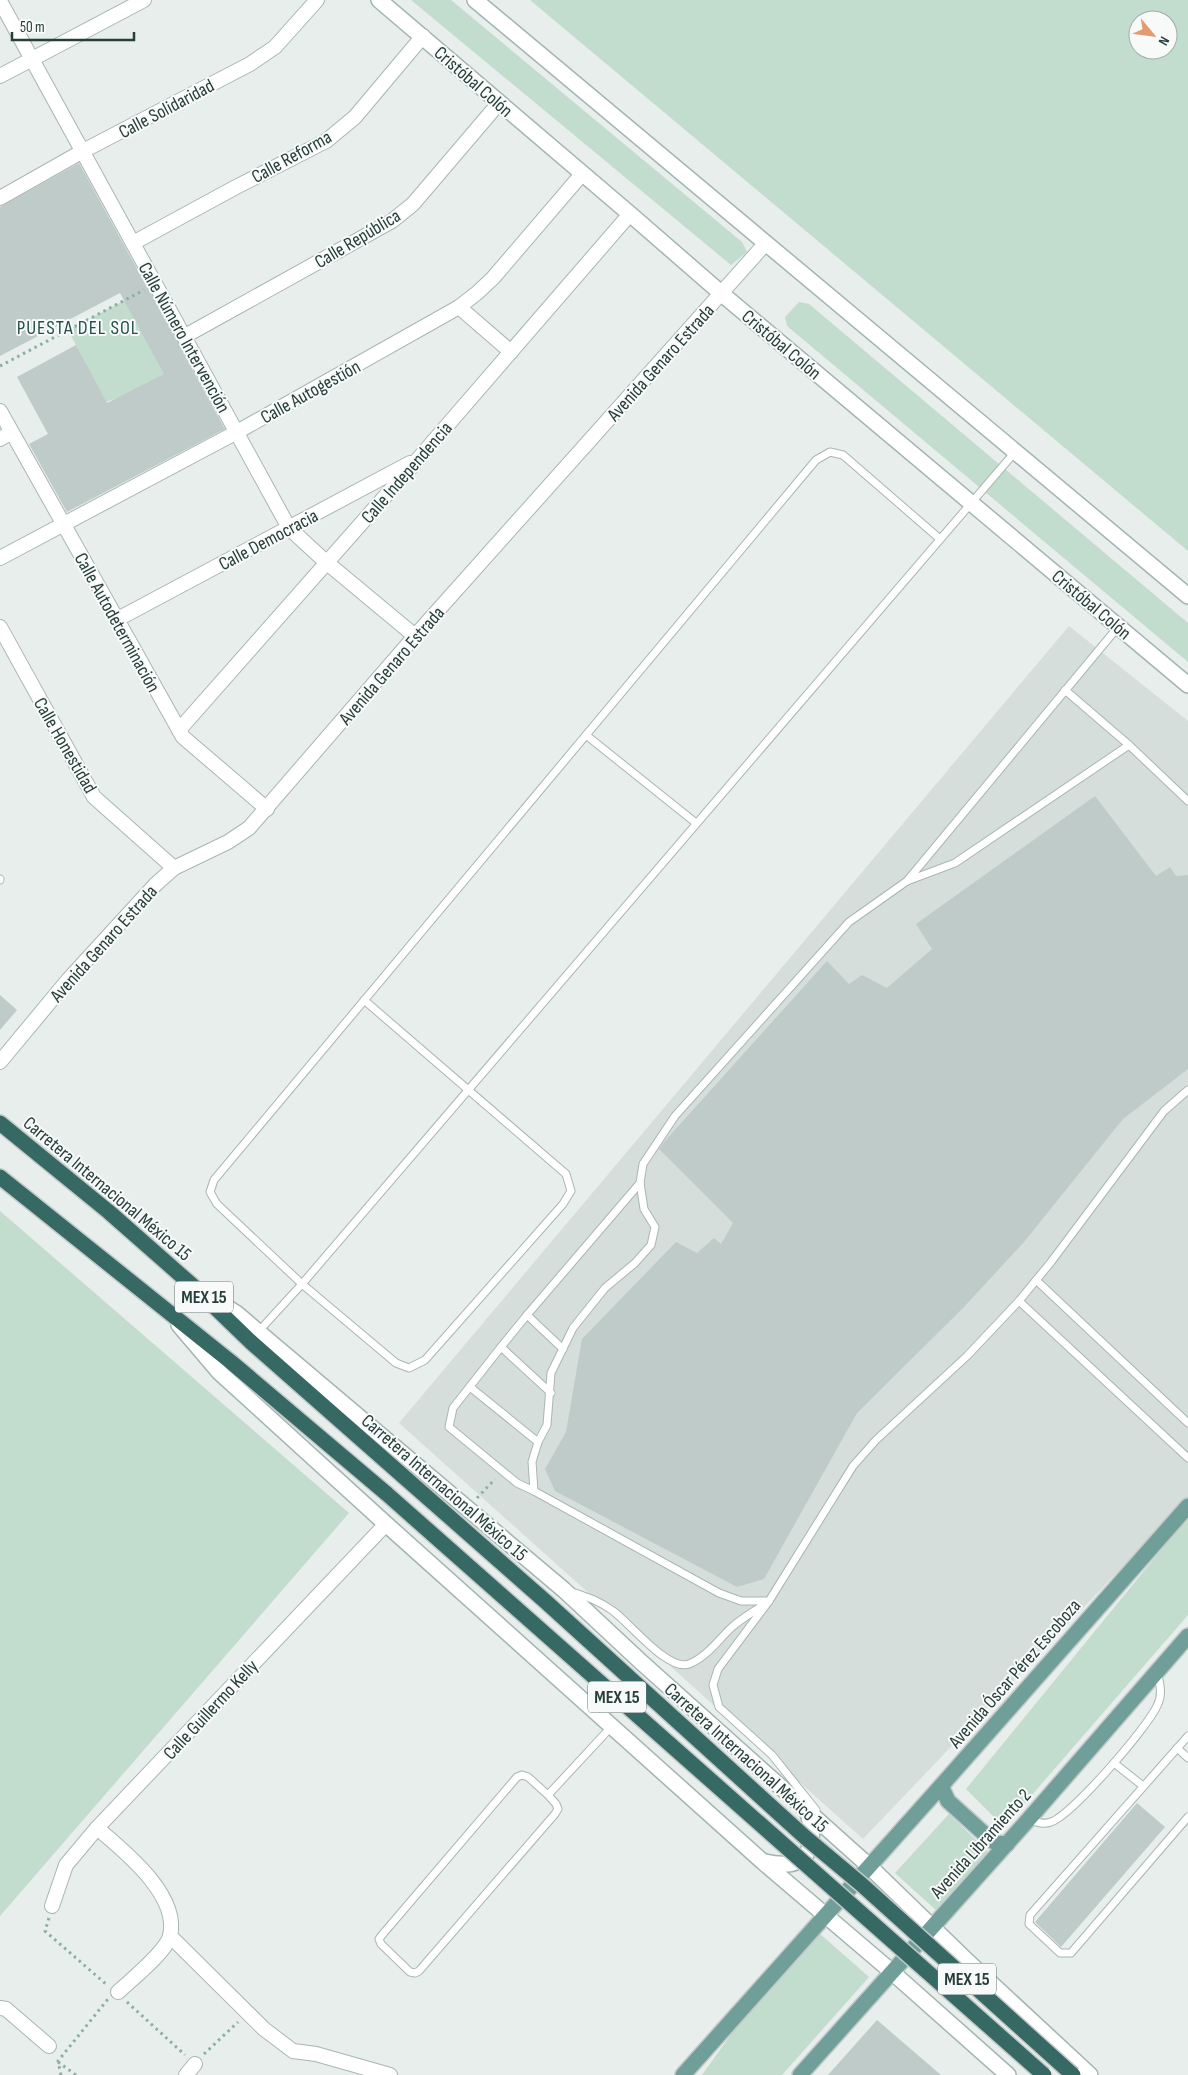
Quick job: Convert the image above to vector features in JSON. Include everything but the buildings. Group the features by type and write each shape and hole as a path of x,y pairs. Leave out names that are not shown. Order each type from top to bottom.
{"highway":[{"name":"Carretera Internacional México 15","path":"0,1122 109,1212 193,1286 252,1344 545,1601 806,1838 861,1884 1072,2075"},
{"name":"MEX 15","path":"0,1177 231,1362 387,1494 1044,2075"}],"main road":[{"name":"Cristóbal Colón","path":"379,0 722,294 1188,685"},
{"path":"475,0 1188,596"},
{"path":"193,1286 236,1313 564,1590 640,1662 829,1829 1090,2075"},
{"path":"170,1314 220,1372 386,1524 763,1862 892,1972 1004,2074"},
{"name":"Avenida Óscar Pérez Escoboza","path":"869,1866 1188,1506"},
{"name":"Avenida Libramiento 2","path":"800,2075 1007,1844 1188,1636"},
{"path":"941,1786 948,1802 990,1839 996,1843 1007,1844"},
{"path":"763,1862 783,1866 791,1865 798,1863 807,1854 812,1840 812,1832 807,1810"},
{"path":"683,2075 869,1866"}],"street":[{"path":"0,76 144,0"},
{"name":"Calle Solidaridad","path":"0,198 250,64 275,47 317,0"},
{"name":"Calle Número Intervención","path":"0,1 289,528 326,562 415,636"},
{"name":"Calle Reforma","path":"133,243 326,141 355,116 423,36"},
{"name":"Calle República","path":"185,336 392,221 413,204 499,103"},
{"name":"Calle Autogestión","path":"0,558 238,432 459,307 493,278 582,174"},
{"name":"Calle Independencia","path":"179,730 419,458 630,214"},
{"name":"Avenida Genaro Estrada","path":"0,1062 68,980 156,884 174,868 228,842 249,828 267,809 415,636 765,244"},
{"path":"459,307 511,352"},
{"name":"Calle Autodeterminación","path":"0,411 6,435 63,524 183,737 267,809"},
{"name":"Calle Democracia","path":"116,620 419,458"},
{"name":"Calle Honestidad","path":"0,627 94,797 174,868"},
{"name":"Calle Guillermo Kelly","path":"52,1906 66,1865 98,1828 386,1524"},
{"path":"98,1828 143,1869 160,1893 170,1912 170,1936 156,1956 116,1992"},
{"path":"170,1936 264,2029 293,2051 316,2054 390,2075"},
{"path":"0,2008 6,2009 49,2046"},
{"path":"186,2075 195,2064"}],"lane":[{"path":"364,1000 566,1174 571,1191 563,1204 425,1360 410,1368 396,1363 302,1284 217,1204 210,1192 214,1180 364,1000 816,460 830,452 843,455 940,539"},
{"path":"258,1332 302,1284 1015,452"},
{"path":"534,1491 532,1462 538,1442 548,1425 551,1373 573,1328 605,1288 635,1263 651,1245 655,1227 644,1209 640,1183 643,1164 674,1116 850,922 907,881 1118,626"},
{"path":"1065,690 1129,745 1188,801"},
{"path":"586,735 696,823"},
{"path":"907,881 955,863 1129,745"},
{"path":"829,1829 804,1793 772,1755 719,1707 713,1685 718,1669 769,1601 853,1466 876,1440 967,1356 1019,1301 1164,1111 1188,1090"},
{"path":"640,1183 527,1315 453,1408 449,1427 517,1483 719,1593 741,1601 769,1601"},
{"path":"1036,1280 1188,1423"},
{"path":"1019,1301 1188,1458"},
{"path":"527,1315 563,1349"},
{"path":"501,1347 551,1393"},
{"path":"470,1387 538,1442"},
{"path":"564,1590 596,1599 614,1611 656,1651 673,1663 686,1665 702,1658 733,1626 769,1601"},
{"path":"1028,1820 1044,1824 1054,1821 1082,1798 1114,1763 1158,1706 1161,1692 1157,1672"},
{"path":"548,1795 612,1726"},
{"path":"1188,1736 1030,1915 1030,1924 1060,1953 1070,1953 1188,1817"},
{"path":"1177,1748 1188,1758"},
{"path":"1114,1763 1143,1786"},
{"path":"522,1775 528,1777 548,1795 556,1804 558,1810 555,1814 419,1971 415,1973 410,1972 381,1944 379,1939 382,1935 517,1777 522,1775"}],"path":[{"path":"0,366 156,284"},
{"path":"468,1509 502,1472"},
{"path":"58,2061 116,1992"},
{"path":"195,2064 238,2022"},
{"path":"49,2046 58,2061 61,2075"},
{"path":"58,2061 76,2075"}],"shaded area":[{"path":"1069,626 1188,721 1188,1498 863,1839 399,1423"}],"green space":[{"path":"411,0 451,0 742,242 747,252 731,265"},
{"path":"530,0 1188,0 1188,551"},
{"path":"156,284 196,357 123,396 106,402 68,330"},
{"path":"799,302 809,304 1188,623 1188,662 787,326 785,317"},
{"path":"0,1211 349,1513 0,1916"},
{"path":"1188,1517 1188,1615 1004,1827 966,1789"},
{"path":"949,1814 990,1854 937,1911 895,1873"},
{"path":"819,1933 869,1977 782,2075 702,2075 750,2008"}],"district":[{"name":"PUESTA DEL SOL","path":"78,327"}]}
